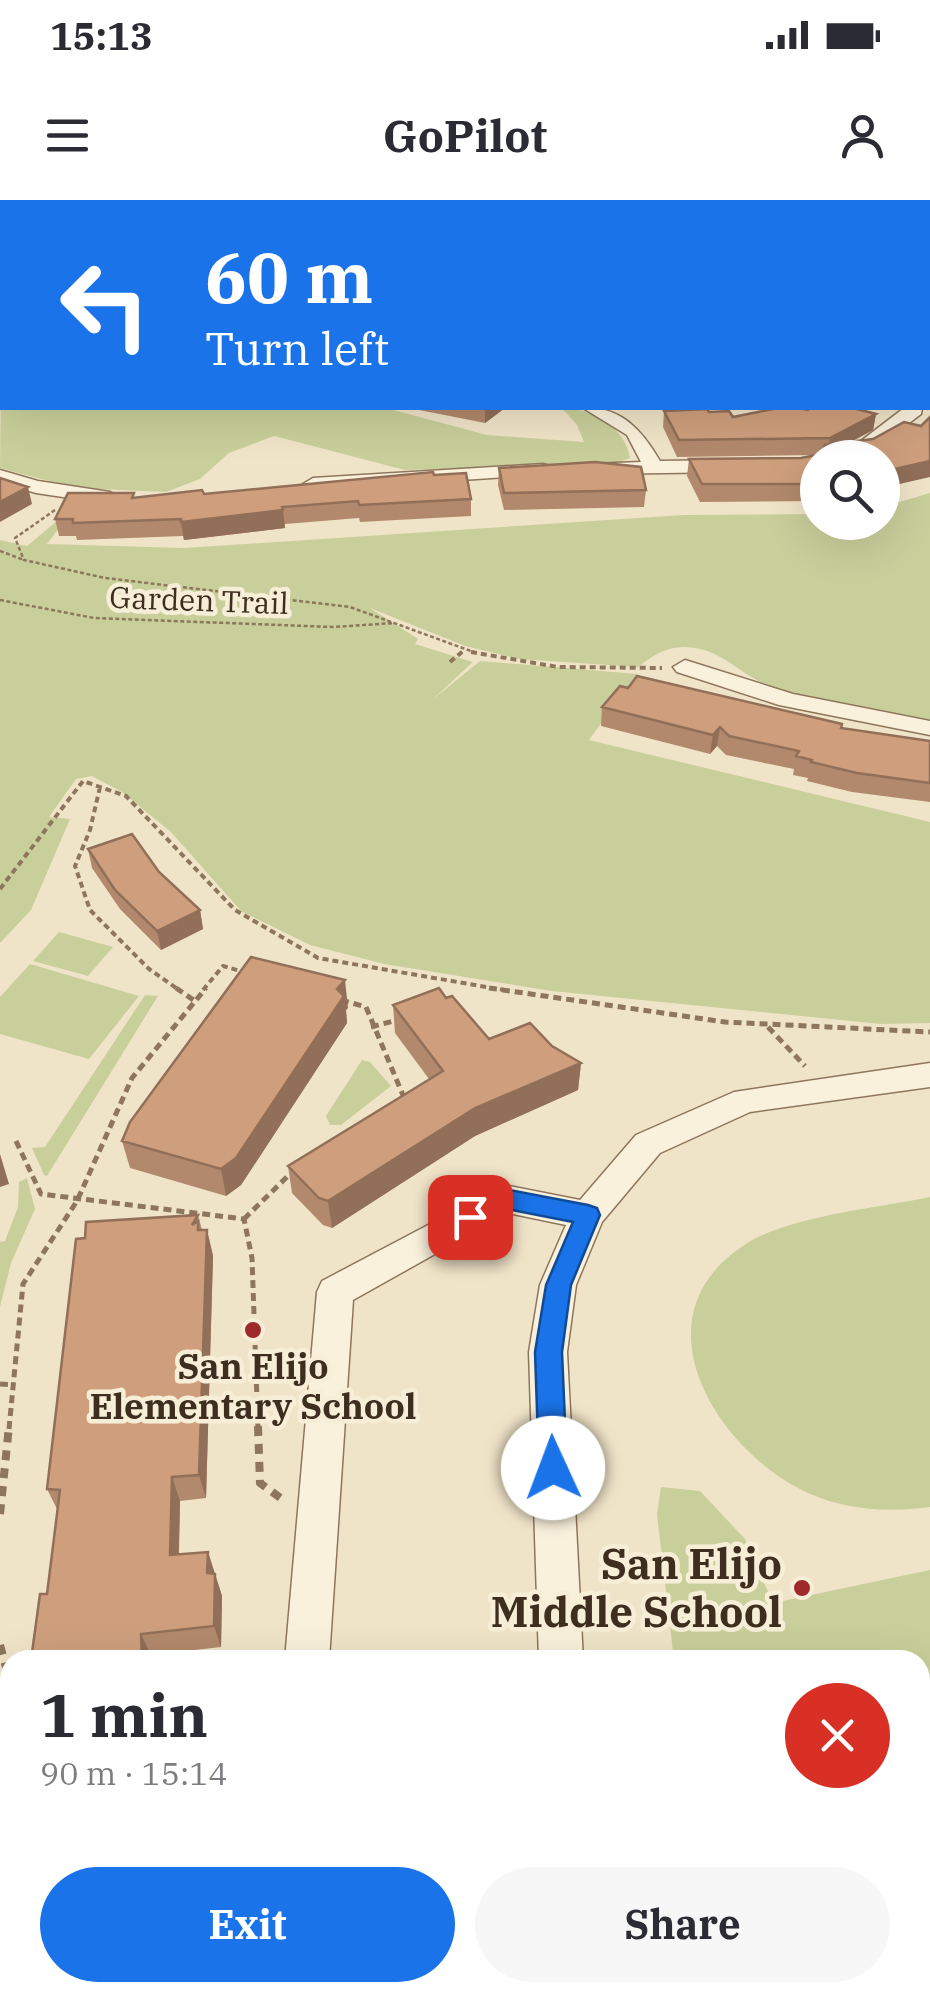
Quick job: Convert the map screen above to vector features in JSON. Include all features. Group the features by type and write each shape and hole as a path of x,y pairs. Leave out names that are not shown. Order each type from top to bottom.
{"street":[{"path":"596,410 634,432 653,466"},
{"path":"879,440 913,410"},
{"path":"284,488 360,479 571,469 800,465"},
{"path":"0,476 70,494 128,498"},
{"path":"685,667 788,700 930,728"},
{"path":"562,1650 548,1352 558,1285 588,1215 648,1144 745,1102 930,1075"},
{"path":"308,1650 335,1292 504,1198 588,1215"}],"path":[{"path":"24,560 16,538 62,504"},
{"path":"0,551 78,576 175,589 274,594 351,607 464,650 566,667 643,670"},
{"name":"Garden Trail","path":"0,600 94,618 334,627 398,623"},
{"path":"450,662 464,650"},
{"path":"0,889 83,781 126,796 235,910 318,958 521,993 765,1025 930,1032"},
{"path":"100,787 90,830 75,866 90,910 149,969 195,1001"},
{"path":"0,1514 23,1284 78,1201 132,1078 224,966 259,976"},
{"path":"331,996 366,1007 371,1027 398,1074 406,1102"},
{"path":"371,1027 407,1016"},
{"path":"765,1025 825,1090"},
{"path":"16,1141 41,1194 244,1219"},
{"path":"244,1219 296,1168"},
{"path":"244,1219 252,1258 260,1483 289,1504"},
{"path":"0,1384 13,1385"}],"green space":[{"path":"1,410 393,410 487,435 584,442 577,425 564,410 577,410 614,429 630,458 618,463 405,470 274,436 229,453 200,479 166,492 75,488 0,468"},
{"path":"930,493 930,721 789,692 760,682 705,650 678,647 638,667 519,659 465,646 370,608 418,639 415,644 473,662 432,700 480,661 637,674 589,740 930,822 930,1023 881,1024 552,991 384,964 310,945 241,911 171,832 122,792 92,776 76,779 49,817 70,819 31,910 0,943 0,540 27,546 76,505 47,544 184,548 684,515 800,514 800,540 900,540 900,502"},
{"path":"59,932 113,947 88,976 33,961"},
{"path":"30,964 139,996 89,1059 0,1034 0,997"},
{"path":"145,995 158,996 47,1176 44,1175 32,1148 45,1147"},
{"path":"362,1060 370,1062 391,1086 341,1125 330,1125 326,1116"},
{"path":"27,1178 35,1209 11,1263 0,1307 0,1242 5,1241 18,1207 19,1182"},
{"path":"930,1197 930,1507 878,1509 828,1501 796,1487 764,1466 713,1407 698,1373 691,1339 696,1304 713,1272 764,1234 835,1214"},
{"path":"661,1487 700,1491 745,1539 773,1603 930,1570 930,1650 673,1650 657,1514"}],"building":[{"path":"768,410 861,410 876,414 830,438 679,440 664,411 729,411 733,417"},
{"path":"930,417 930,461 900,468 900,440 865,440 904,422 921,426"},
{"path":"800,458 800,484 702,484 689,459"},
{"path":"595,462 641,467 646,490 504,493 499,468"},
{"path":"433,472 466,473 471,499 282,507 283,510 181,522 73,523 73,519 55,519 68,493 134,493 132,498 202,490 204,494"},
{"path":"0,478 28,487 0,502"},
{"path":"637,676 842,724 841,728 930,741 930,783 811,762 796,756 799,751 729,736 720,727 713,735 602,707 620,686 628,688"},
{"path":"132,834 159,872 200,910 157,931 115,890 88,849"},
{"path":"251,957 345,980 337,989 344,996 236,1158 221,1169 122,1141 130,1122"},
{"path":"439,988 446,998 452,996 489,1039 530,1023 552,1046 581,1063 475,1108 328,1201 319,1198 288,1166 443,1071 393,1005"},
{"path":"198,1215 192,1225 198,1221 198,1230 207,1230 199,1475 172,1477 170,1555 208,1552 207,1573 215,1574 214,1626 141,1634 142,1650 32,1650 40,1594 47,1594 60,1490 47,1489 76,1239 85,1238 86,1222"}],"place":[{"name":"San Elijo Elementary School","path":"253,1330"},
{"name":"San Elijo Middle School","path":"802,1588"}],"route":[{"path":"470,1217 504,1198 588,1215 558,1285 548,1352 553,1468"}]}
